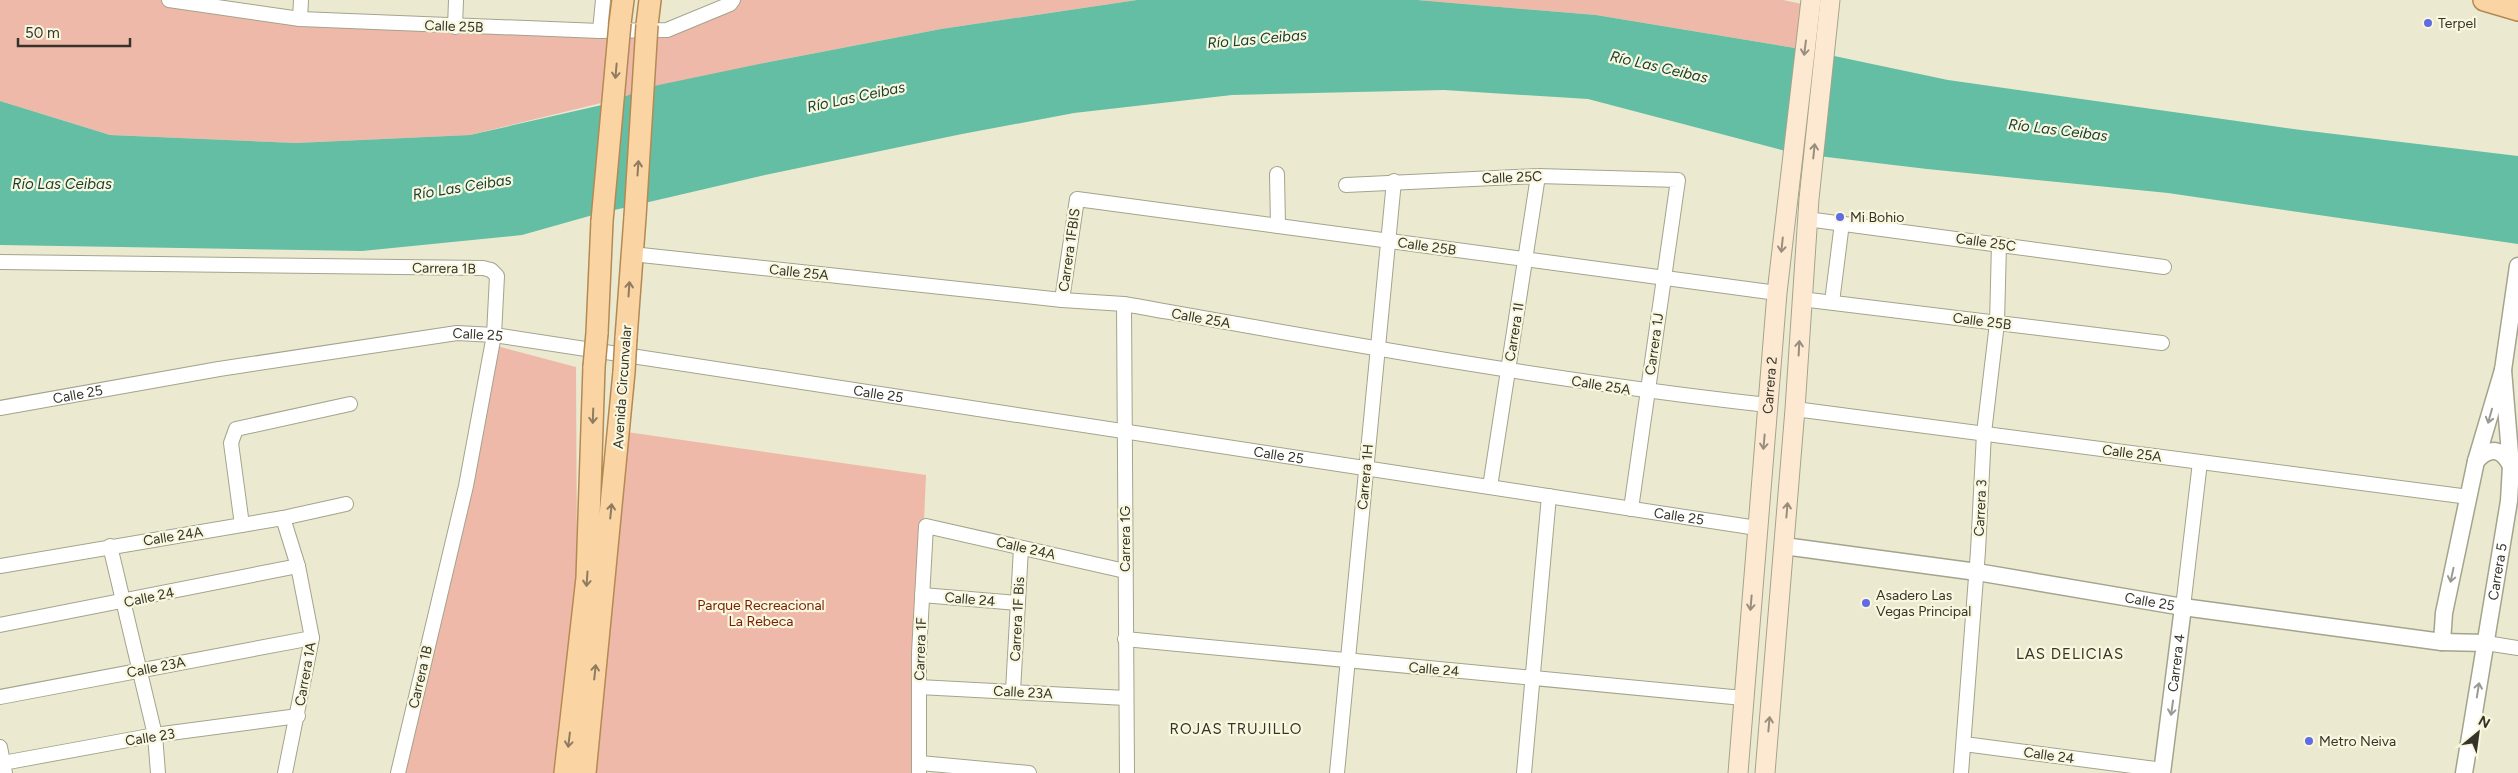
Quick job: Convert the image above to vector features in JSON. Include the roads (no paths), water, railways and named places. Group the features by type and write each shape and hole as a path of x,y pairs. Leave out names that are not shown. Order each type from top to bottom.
{"main road":[{"name":"Avenida Circunvalar","path":"565,773 587,578 594,368 602,221 623,0"},
{"name":"Avenida Circunvalar","path":"585,773 624,372 650,0"},
{"name":"Carrera 2","path":"1738,773 1777,293 1811,0"},
{"name":"Carrera 2","path":"1765,773 1796,409 1801,298 1809,199 1830,0"},
{"path":"2484,0 2518,10"}],"street":[{"name":"Calle 25B","path":"169,0 300,19 455,27 600,31 667,30 730,4 733,0"},
{"path":"300,19 301,0"},
{"path":"455,27 456,0"},
{"path":"600,31 603,0"},
{"path":"1277,174 1278,226"},
{"name":"Calle 25C","path":"1346,185 1394,181 1538,176 1678,180"},
{"name":"Carrera 1I","path":"1490,487 1538,176"},
{"name":"Carrera 1J","path":"1630,509 1678,180"},
{"name":"Carrera 1H","path":"1337,773 1394,181"},
{"name":"Calle 25B","path":"1077,199 1777,293"},
{"name":"Carrera 1FBIS","path":"1062,300 1077,199"},
{"name":"Calle 25C","path":"1808,219 2164,267"},
{"path":"1832,302 1842,223"},
{"name":"Carrera 3","path":"1961,773 1984,433 1997,323 2000,244"},
{"name":"Calle 25A","path":"632,254 1062,300 1124,304 1508,371 1648,392 1768,405"},
{"name":"Carrera 1B","path":"0,262 483,268 491,270 497,276 494,335 466,486 398,773"},
{"name":"Carrera 5","path":"2442,642 2444,613 2476,461 2503,370 2518,266"},
{"name":"Calle 25B","path":"1801,298 2162,343"},
{"name":"Carrera 1G","path":"1124,304 1126,773"},
{"name":"Calle 25","path":"0,408 219,369 448,334 494,335 1757,528"},
{"name":"Carrera 5","path":"2464,773 2486,642 2514,502 2503,370"},
{"path":"242,524 231,443 236,429 350,404"},
{"name":"Calle 25A","path":"1796,409 2469,497"},
{"path":"2476,461 2484,453 2496,450 2506,456 2511,466"},
{"name":"Carrera 4","path":"2163,771 2200,462"},
{"path":"1524,773 1549,496"},
{"name":"Calle 24A","path":"0,566 284,518 346,504"},
{"name":"Carrera 1A","path":"284,518 298,566 312,638 298,716 285,773"},
{"name":"Calle 24A","path":"926,526 1125,571"},
{"name":"Carrera 1F","path":"919,768 919,687 926,526"},
{"path":"110,546 155,735 158,773"},
{"name":"Calle 25","path":"1784,546 1976,572 2184,607 2442,642 2486,642 2518,648"},
{"name":"Carrera 1F Bis","path":"1014,691 1021,548"},
{"name":"Calle 24","path":"0,625 298,566"},
{"name":"Calle 24","path":"922,595 1018,603"},
{"name":"Calle 23A","path":"0,697 312,638"},
{"name":"Calle 24","path":"1125,639 1743,698"},
{"name":"Calle 23A","path":"919,687 1126,698"},
{"name":"Calle 23","path":"4,768 155,735 298,716"},
{"name":"Calle 24","path":"1964,744 2163,771"},
{"path":"0,747 4,768"},
{"path":"919,768 1029,773"}],"water":[{"name":"Río Las Ceibas","path":"1137,0 1417,0 1596,15 1801,49 1948,80 2301,130 2518,156 2518,244 2168,193 1927,169 1793,153 1588,99 1444,90 1232,95 1074,113 765,175 593,215 522,235 362,251 0,245 0,101 110,135 296,143 470,135 606,104 649,87 769,62 941,29"}],"place":[{"name":"Terpel","path":"2428,23"},
{"name":"Mi Bohio","path":"1840,217"},
{"name":"Asadero Las Vegas Principal","path":"1866,603"},
{"name":"Metro Neiva","path":"2309,741"}],"district":[{"name":"LAS DELICIAS","path":"2070,654"},
{"name":"ROJAS TRUJILLO","path":"1236,729"}],"park label":[{"name":"Parque Recreacional La Rebeca","path":"761,614"}]}
